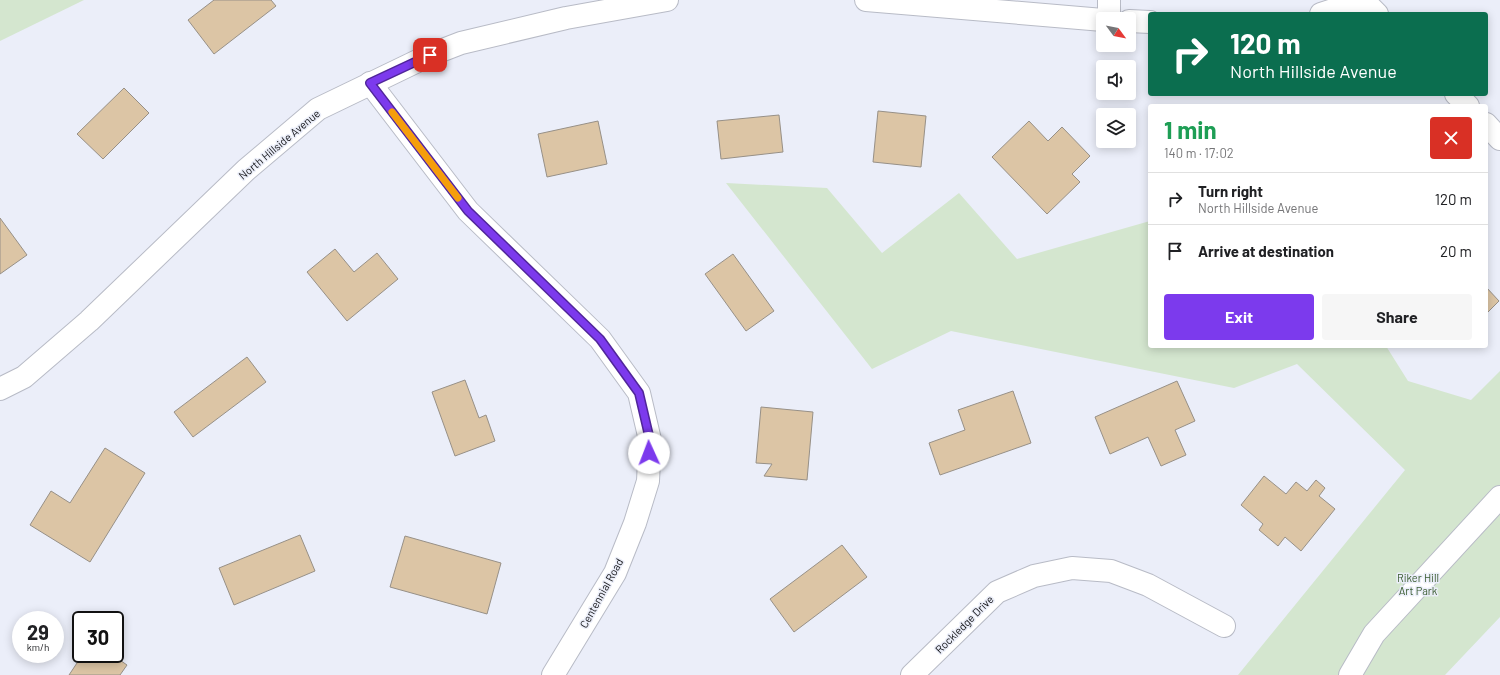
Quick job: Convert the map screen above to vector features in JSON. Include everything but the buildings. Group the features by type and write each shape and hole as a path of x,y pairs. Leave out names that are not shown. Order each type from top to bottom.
{"street":[{"name":"North Hillside Avenue","path":"0,389 24,377 83,326 246,170 318,109 430,55 461,43 566,18 667,0"},
{"path":"866,0 1096,19"},
{"path":"1109,0 1109,12"},
{"path":"1327,12 1363,0 1375,12"},
{"path":"1136,21 1148,22"},
{"name":"Centennial Road","path":"370,83 468,211 600,339 639,393 650,440 648,480 635,523 615,573 553,675"},
{"path":"1458,96 1466,104"},
{"path":"1488,126 1500,139"},
{"path":"1350,675 1374,634 1500,496"},
{"name":"Rockledge Drive","path":"912,675 996,592 1034,576 1072,568 1111,571 1148,585 1224,626"}],"green space":[{"path":"0,0 84,0 0,41"},
{"name":"Riker Hill Art Park","path":"726,183 827,188 882,253 959,193 1017,259 1148,222 1148,348 1387,348 1408,381 1471,400 1500,371 1500,617 1445,675 1238,675 1405,470 1297,364 1234,388 951,331 872,369"}],"slow traffic":[{"path":"392,112 458,198"}],"route":[{"path":"430,55 370,83 468,211 600,339 639,393 650,440 649,453"}]}
